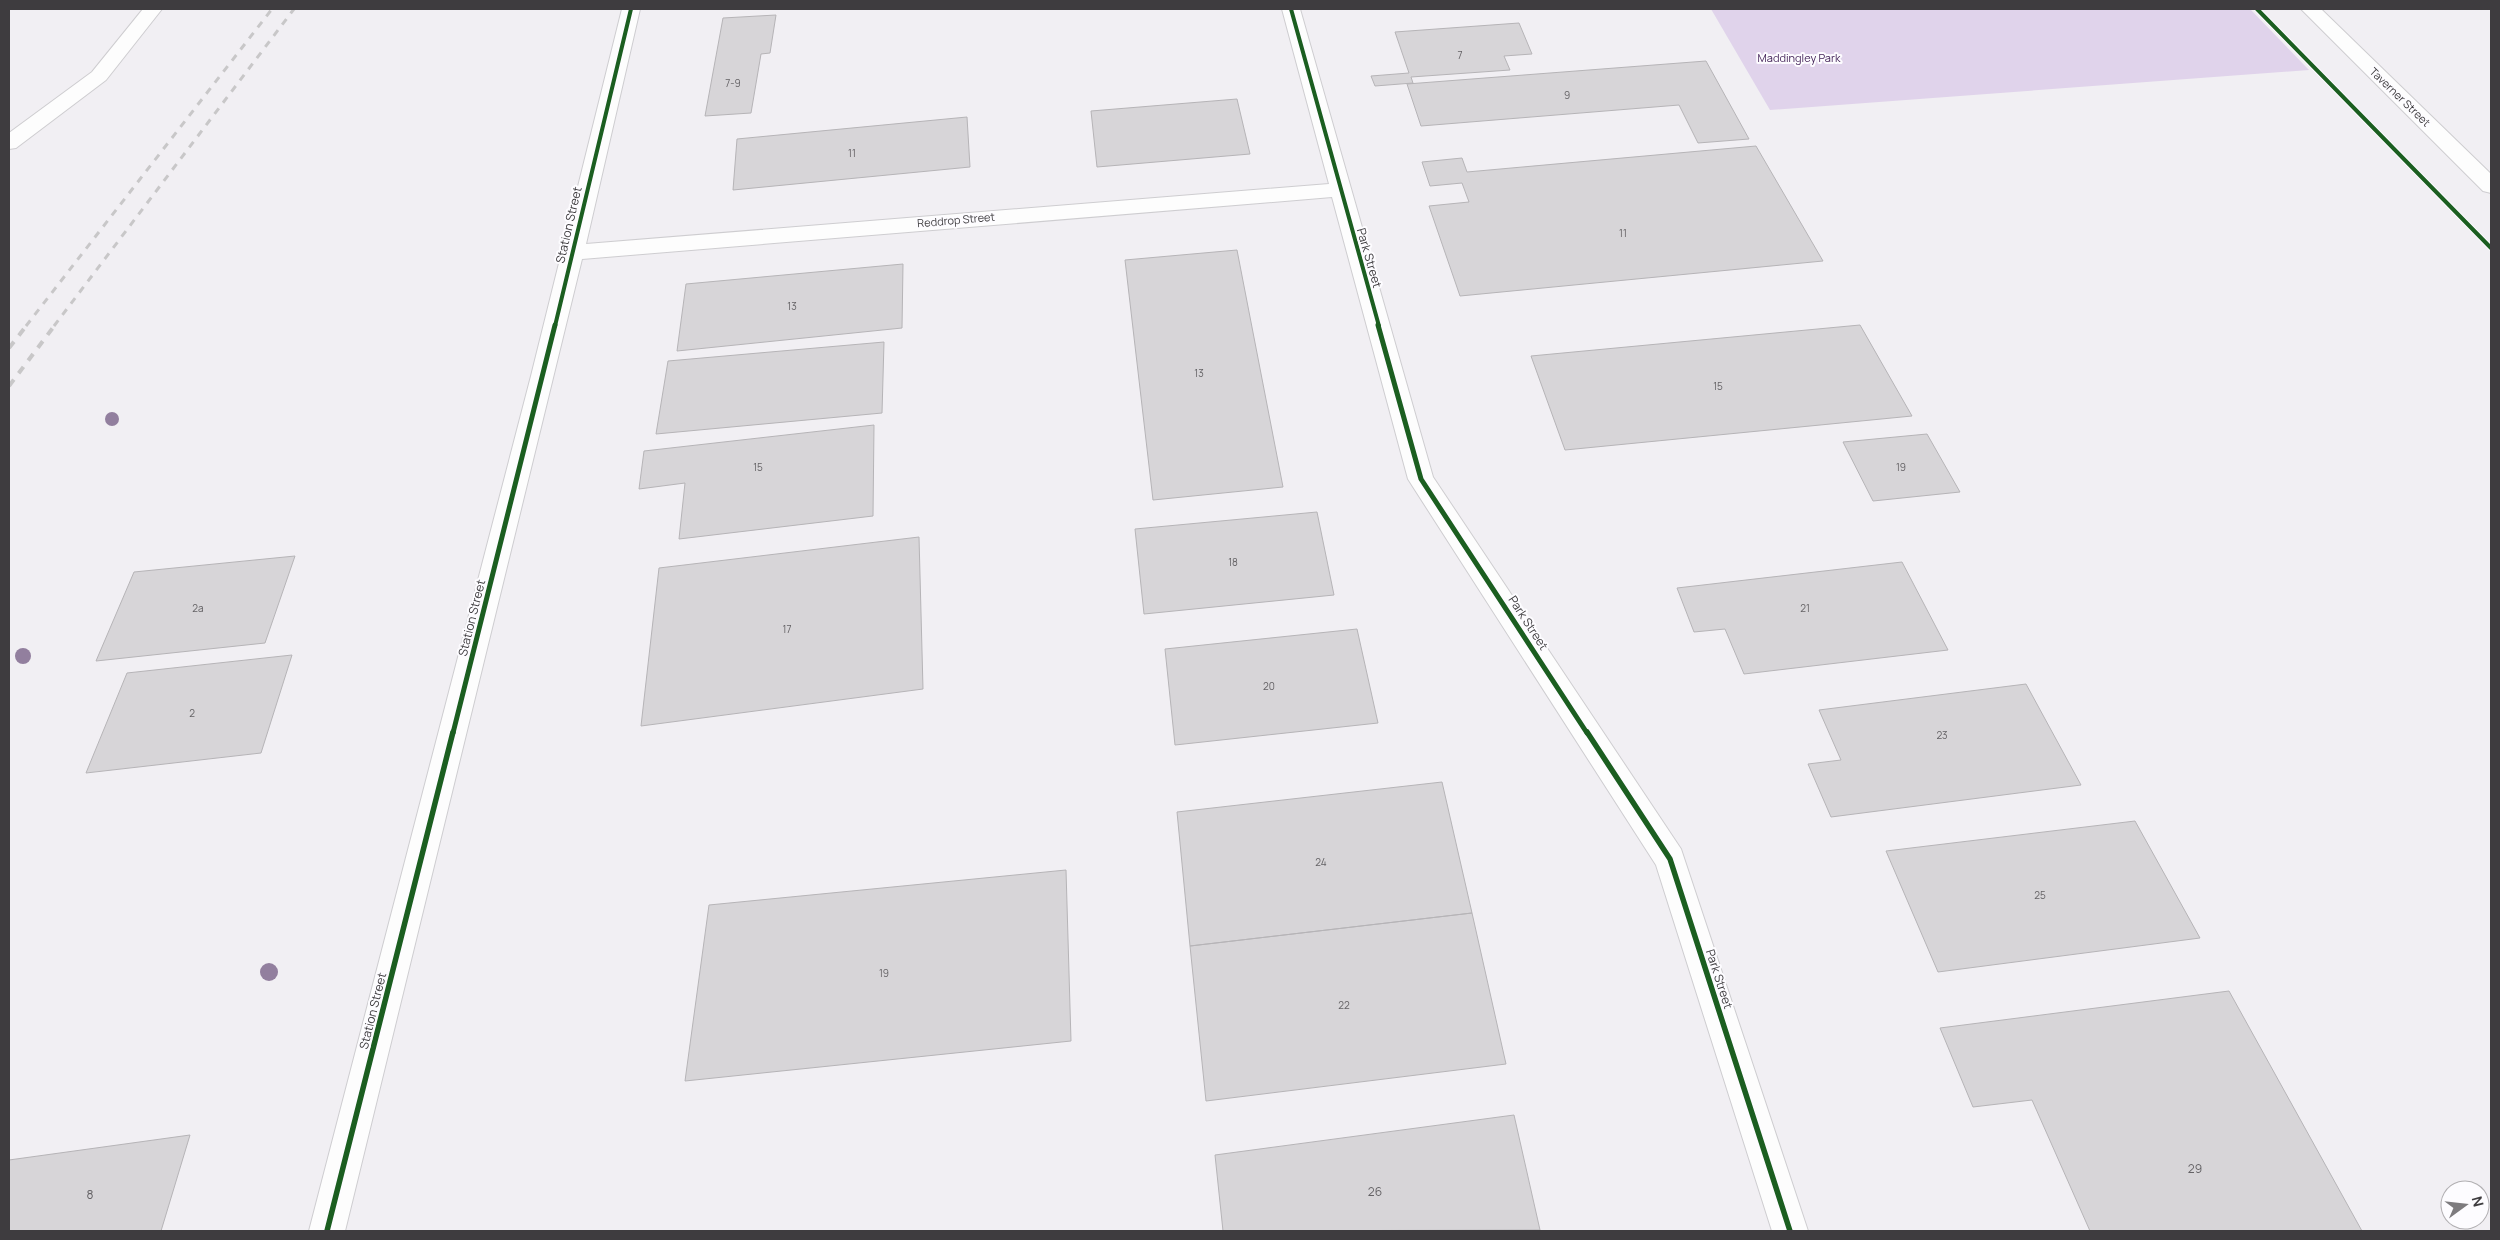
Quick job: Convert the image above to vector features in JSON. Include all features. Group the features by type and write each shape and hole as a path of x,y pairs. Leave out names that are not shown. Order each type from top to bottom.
{"street":[{"path":"9,143 99,76 153,9"},
{"name":"Station Street","path":"328,1231 573,252 631,9"},
{"name":"Park Street","path":"1291,9 1421,479 1670,859 1790,1231"},
{"name":"Taverner Street","path":"2310,9 2491,186"},
{"name":"Reddrop Street","path":"573,252 1340,190"}],"green space":[{"name":"Maddingley Park","path":"1711,9 2250,9 2309,70 1770,110"}],"building":[{"path":"776,15 770,53 761,54 751,113 705,116 723,18"},
{"path":"1519,23 1532,54 1504,56 1510,70 1411,77 1413,83 1375,86 1371,76 1409,73 1395,32"},
{"path":"1706,61 1749,139 1698,143 1679,105 1421,126 1407,84"},
{"path":"1237,99 1250,154 1097,167 1091,111"},
{"path":"967,117 970,167 733,190 737,139"},
{"path":"1756,146 1823,261 1460,296 1429,206 1469,202 1462,183 1430,186 1422,162 1462,158 1467,172"},
{"path":"1237,250 1283,487 1153,500 1125,260"},
{"path":"903,264 902,328 677,351 686,284"},
{"path":"1860,325 1912,416 1565,450 1531,356"},
{"path":"884,342 882,413 656,434 668,361"},
{"path":"874,425 873,516 679,539 685,483 639,489 644,451"},
{"path":"1927,434 1960,492 1873,501 1843,442"},
{"path":"1317,512 1334,595 1144,614 1135,529"},
{"path":"919,537 923,689 641,726 659,568"},
{"path":"295,556 265,643 96,661 134,572"},
{"path":"1902,562 1948,650 1744,674 1725,629 1694,632 1677,588"},
{"path":"1357,629 1378,723 1175,745 1165,649"},
{"path":"292,655 261,753 86,773 127,673"},
{"path":"2026,684 2081,785 1831,817 1808,764 1841,760 1819,710"},
{"path":"1442,782 1472,913 1190,946 1177,812"},
{"path":"2135,821 2200,938 1938,972 1886,851"},
{"path":"1066,870 1071,1041 685,1081 709,905"},
{"path":"1472,913 1506,1064 1206,1101 1190,946"},
{"path":"2229,991 2362,1231 2090,1231 2032,1100 1973,1107 1940,1028"},
{"path":"1514,1115 1540,1230 1223,1231 1215,1155"},
{"path":"190,1135 161,1231 9,1231 9,1160"}],"railway":[{"path":"26,326 272,9"},
{"path":"54,326 294,9"},
{"path":"9,348 27,325"},
{"path":"9,386 55,325"}],"cycle path":[{"path":"327,1231 543,376 631,9"},
{"path":"1291,9 1421,479 1670,859 1790,1231"},
{"path":"2257,9 2491,248"}]}
